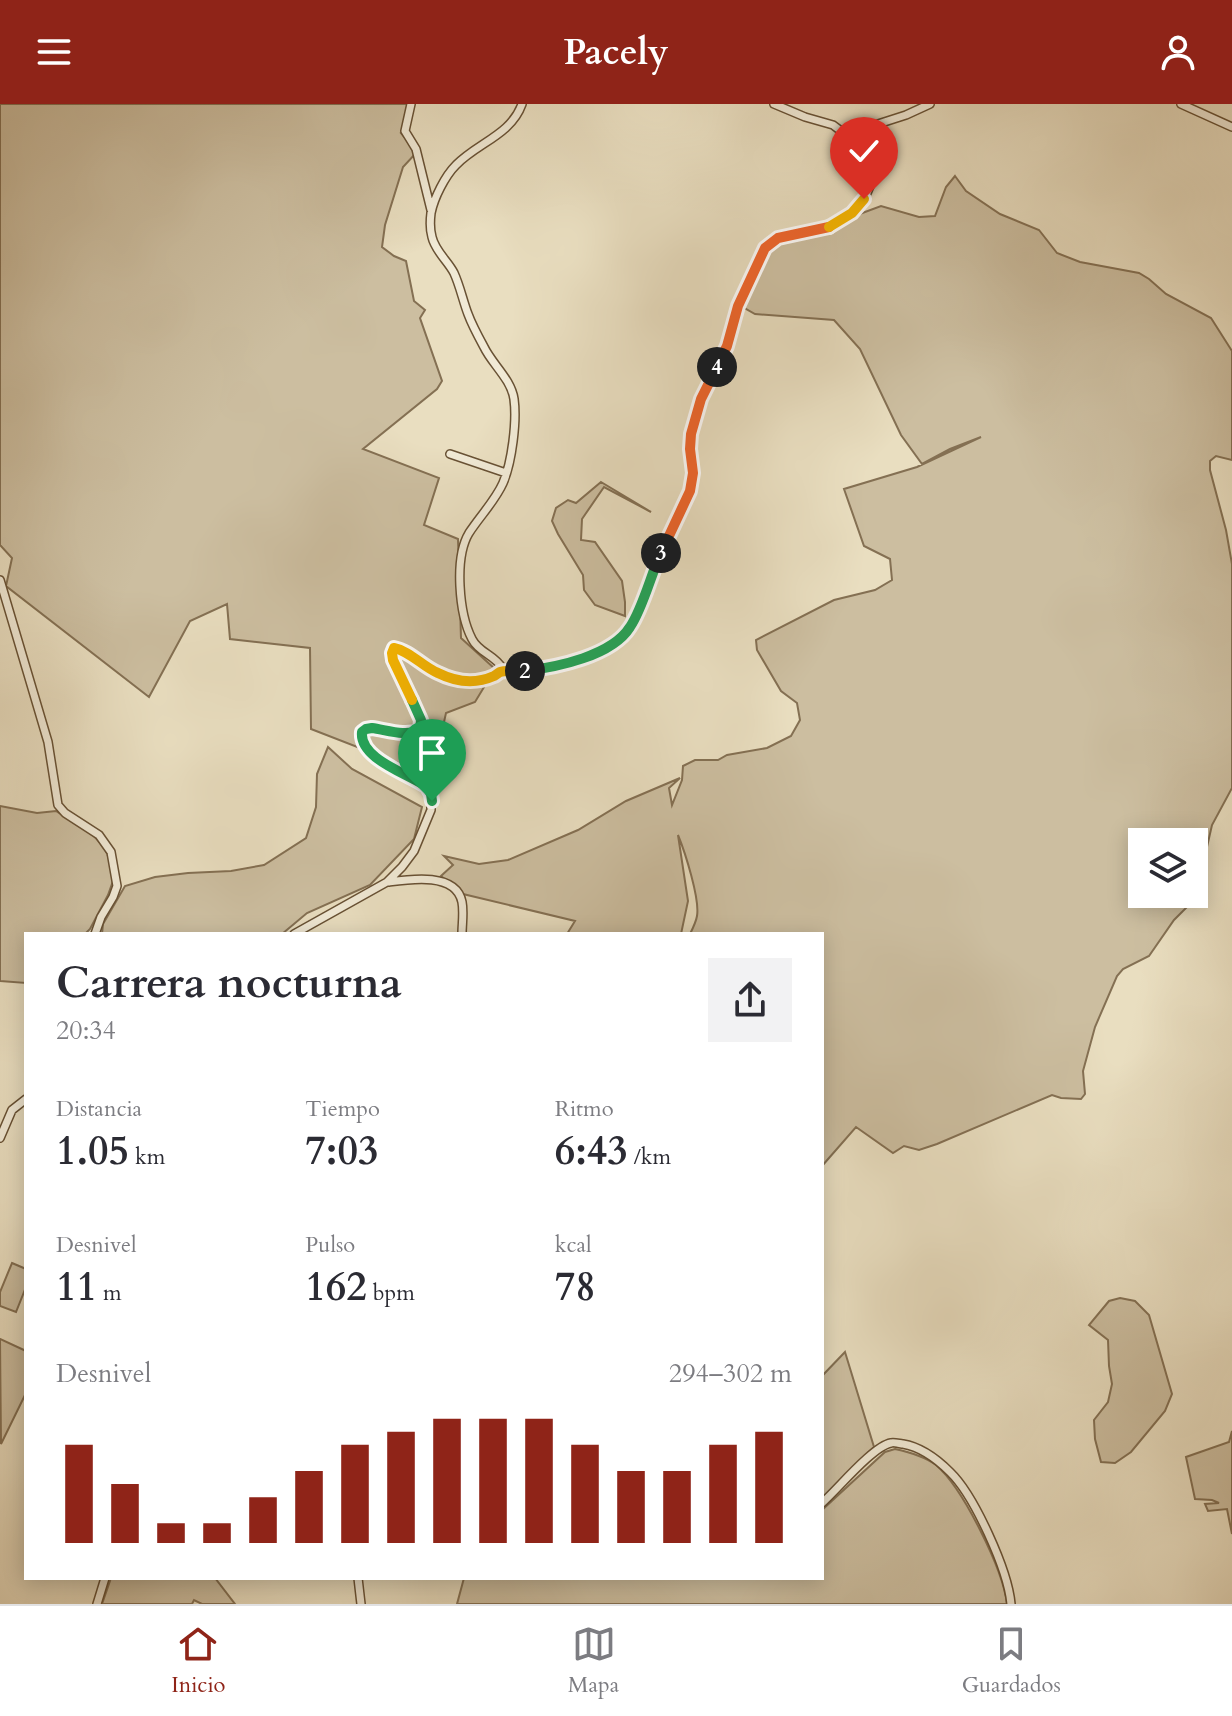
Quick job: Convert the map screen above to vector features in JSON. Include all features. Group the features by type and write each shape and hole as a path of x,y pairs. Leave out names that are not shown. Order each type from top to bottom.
{"street":[{"path":"411,104 405,131 416,149 431,212 433,241 454,273 468,315 485,349 513,394 514,419 506,473 468,536 461,552 459,570 461,598 472,640 500,663 501,671"},
{"path":"431,212 457,164 500,134 512,122 522,104"},
{"path":"774,104 833,125 865,149 872,150"},
{"path":"298,932 387,882 414,851 431,810 431,794 427,787 377,760 361,738 362,732 372,728 410,734 420,730 421,720 393,660 394,648 404,651 440,675 459,681 477,681 501,671 547,669 581,659 614,644 629,629 690,491 693,473 690,441 695,415 727,346 738,306 761,254 778,238 823,229 852,213 864,199 876,171 872,150 873,131 878,124 930,104"},
{"path":"1181,104 1232,127"},
{"path":"450,454 506,473"},
{"path":"0,580 48,742 58,805 99,835 111,852 117,886 96,932"},
{"path":"387,882 419,878 448,885 459,893 462,903 462,932"},
{"path":"0,1138 12,1110 24,1101"},
{"path":"824,1501 879,1448 892,1442 914,1446 951,1473 964,1489 1006,1578 1011,1604"},
{"path":"97,1604 104,1580"},
{"path":"358,1580 361,1604"}],"shaded area":[{"path":"0,104 411,104 405,131 401,133 417,152 403,167 385,225 382,247 406,261 414,301 425,310 420,318 442,381 437,389 363,449 439,478 424,525 458,539 461,638 495,669 475,702 446,713 432,776 311,729 310,648 230,639 227,604 190,621 149,697 6,586 12,558 0,545"},
{"path":"955,176 966,191 1000,214 1039,230 1057,253 1080,262 1139,273 1166,294 1211,318 1232,351 1232,460 1216,456 1210,461 1210,470 1232,564 1232,788 1212,825 1208,843 1208,828 1128,828 1128,908 1186,908 1149,956 1123,969 1117,976 1095,1027 1083,1071 1085,1094 1081,1099 1052,1095 919,1150 904,1146 893,1153 856,1127 824,1164 824,932 691,932 697,916 696,899 678,835 688,901 681,932 568,932 575,921 463,894 441,876 453,865 444,856 479,864 508,860 578,830 626,801 680,778 669,788 672,805 682,780 683,766 695,760 718,760 727,755 767,748 791,736 800,720 797,703 781,691 757,650 756,640 834,600 875,590 892,580 890,559 864,546 844,489 917,467 981,437 922,464 901,435 860,349 834,320 755,314 741,306 764,256 773,244 790,237 823,234 881,206 919,217 935,216 946,187"},
{"path":"601,482 651,512 604,487 582,519 581,540 595,542 622,581 625,616 595,605 584,590 583,575 552,521 556,508 568,500 576,503"},
{"path":"328,747 352,769 422,807 414,839 370,885 307,913 284,932 102,932 103,924 125,886 155,877 264,865 306,838 316,807 317,774"},
{"path":"0,806 37,813 56,811 93,835 105,848 113,881 87,932 24,932 24,983 0,981"},
{"path":"12,1263 24,1268 24,1292 16,1312 0,1306 0,1292"},
{"path":"1120,1298 1135,1301 1149,1315 1172,1394 1165,1411 1131,1452 1115,1463 1101,1462 1094,1420 1108,1402 1112,1384 1108,1340 1089,1325 1109,1301"},
{"path":"0,1339 24,1350 24,1397 1,1444"},
{"path":"845,1352 874,1447 824,1497 824,1374"},
{"path":"1232,1431 1232,1534 1227,1509 1208,1511 1205,1504 1219,1503 1195,1499 1186,1457 1229,1442"},
{"path":"895,1449 916,1455 936,1465 947,1476 990,1551 1007,1604 457,1604 463,1580 824,1580 824,1508 885,1452"},
{"path":"110,1580 217,1580 235,1604 202,1604 194,1600 192,1604 102,1604"}],"route":[{"path":"432,801 427,787 377,760 361,738 362,732 372,728 410,734 420,730 421,720 393,660 394,648 404,651 440,675 459,681 477,681 501,671 547,669 581,659 624,636 633,623 673,524 690,491 693,473 690,441 695,415 727,346 738,306 761,254 778,238 834,225 852,213 864,199"}]}
